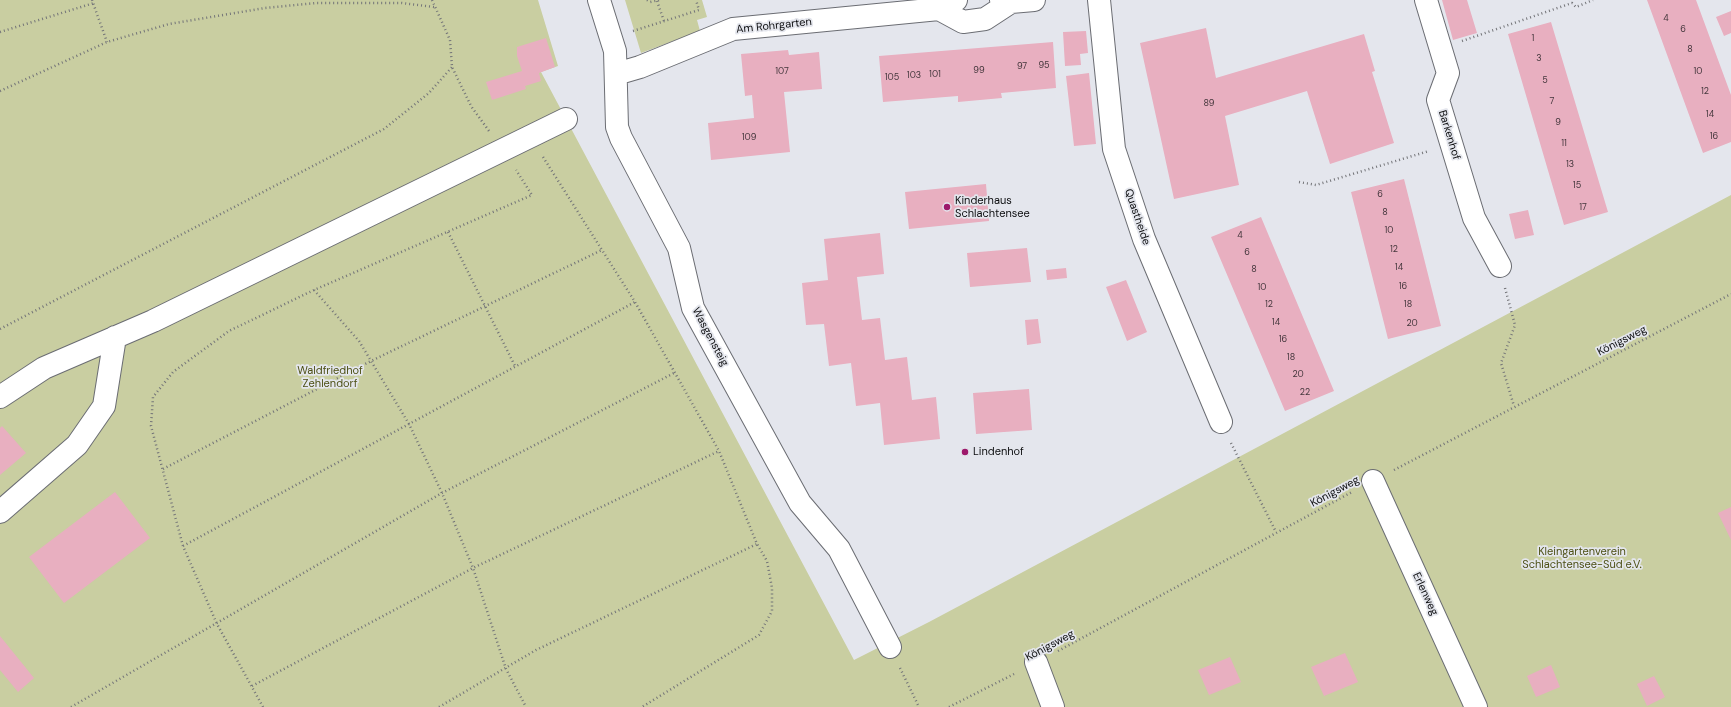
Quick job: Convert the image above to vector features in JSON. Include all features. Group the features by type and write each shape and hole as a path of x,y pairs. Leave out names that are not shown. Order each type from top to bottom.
{"street":[{"name":"Wasgensteig","path":"600,0 615,51 617,127 621,138 679,248 693,308 800,503 839,549 890,647"},
{"name":"Am Rohrgarten","path":"616,74 640,67 733,29 948,5 963,22 985,20 1006,1 1034,0"},
{"name":"Quastheide","path":"1099,0 1114,149 1144,239 1221,422"},
{"name":"Barkenhof","path":"1426,0 1448,73 1438,100 1474,218 1500,266"},
{"path":"0,397 44,368 160,317 530,138 566,119"},
{"path":"0,512 76,444 104,406 115,337"},
{"name":"Erlenweg","path":"1373,481 1476,707"},
{"path":"1036,662 1053,707"}],"path":[{"path":"263,707 217,624 183,546 151,426 153,397 173,372 229,331 314,290 532,195 471,106 452,68 450,40 432,0"},
{"path":"647,0 650,2 658,1 664,21"},
{"path":"630,32 699,10 696,0"},
{"path":"1469,39 1572,3 1576,7 1593,0"},
{"path":"0,32 93,1 107,42"},
{"path":"0,91 107,42 169,24 265,8 316,3 402,3 434,7"},
{"path":"0,329 384,130 429,93 452,68"},
{"path":"530,138 635,302 676,372 719,451 757,544 767,561 772,588 772,611 759,635 642,707"},
{"path":"1299,182 1316,185 1431,151"},
{"path":"448,232 516,366"},
{"path":"163,469 371,361 602,250"},
{"path":"1500,266 1515,325 1501,363 1514,406"},
{"path":"314,290 359,340 409,424 442,492 473,568 506,669 526,707"},
{"name":"Königsweg","path":"949,707 1514,406 1731,294"},
{"path":"183,546 635,302"},
{"path":"71,707 217,624 442,492 676,372"},
{"path":"1221,422 1276,532"},
{"path":"252,686 473,568 719,451"},
{"path":"439,707 536,650 757,544"},
{"path":"890,647 919,707"}],"green space":[{"name":"Waldfriedhof Zehlendorf","path":"0,0 538,0 558,66 541,72 854,660 929,622 1731,195 1731,707 0,707"},
{"path":"625,0 702,0 707,17 697,20 700,31 641,53"}],"building":[{"path":"1442,0 1467,0 1477,33 1453,40"},
{"path":"1647,0 1696,0 1731,95 1731,142 1703,153"},
{"path":"1731,11 1731,33 1724,36 1716,17"},
{"path":"1551,22 1608,212 1564,225 1508,34"},
{"path":"1206,28 1216,78 1364,34 1375,71 1372,72 1394,143 1330,164 1307,91 1225,116 1239,185 1174,199 1140,43"},
{"path":"1086,31 1088,53 1080,54 1081,65 1065,66 1063,32"},
{"path":"546,38 555,67 539,73 541,81 525,86 526,89 492,100 486,82 522,71 517,56 517,47"},
{"path":"1053,42 1056,88 1001,93 1002,98 958,102 958,96 883,102 879,56"},
{"path":"788,50 789,55 819,52 822,89 784,92 790,152 711,160 708,123 754,118 752,95 745,96 741,54"},
{"path":"1089,73 1096,144 1074,146 1066,76"},
{"path":"1404,179 1441,326 1388,339 1351,192"},
{"name":"Kinderhaus Schlachtensee","path":"986,184 989,221 909,229 905,192"},
{"path":"1528,210 1534,235 1515,239 1509,214"},
{"path":"1261,217 1334,391 1285,411 1211,237"},
{"path":"880,233 884,274 857,277 862,320 880,318 885,360 907,357 912,400 936,397 940,439 884,445 880,403 856,406 851,363 829,366 824,324 806,325 802,283 828,280 824,239"},
{"path":"1027,248 1031,282 970,287 967,253"},
{"path":"1066,268 1067,278 1047,280 1046,270"},
{"path":"1126,280 1147,332 1127,341 1106,287"},
{"path":"1038,319 1041,343 1027,345 1025,320"},
{"path":"1029,389 1032,430 976,434 973,393"},
{"path":"2,426 26,453 0,475 0,428"},
{"path":"115,492 150,538 64,603 29,557"},
{"path":"1731,507 1731,540 1718,513"},
{"path":"0,636 34,678 18,692 0,670"},
{"path":"1345,653 1358,682 1324,696 1311,667"},
{"path":"1230,657 1241,682 1209,695 1198,670"},
{"path":"1551,665 1560,687 1536,697 1527,676"},
{"path":"1654,676 1665,697 1647,706 1637,684"}],"place":[{"name":"Kinderhaus Schlachtensee","path":"947,207"},
{"name":"Lindenhof","path":"965,452"}],"park label":[{"name":"Kleingartenverein Schlachtensee-Süd e.V.","path":"1582,558"}]}
